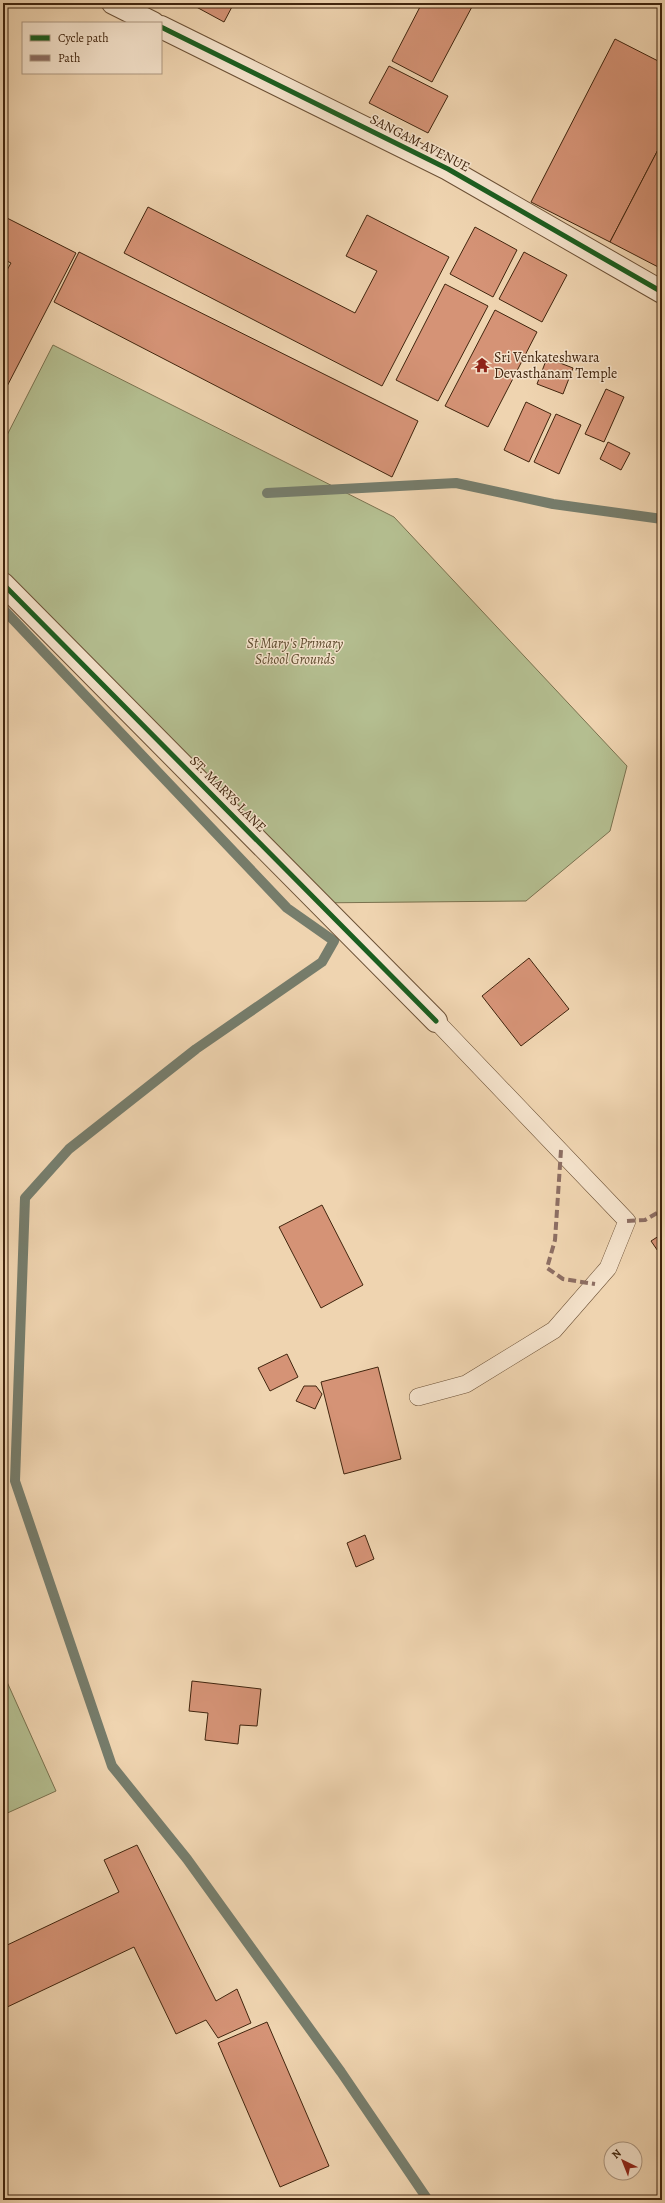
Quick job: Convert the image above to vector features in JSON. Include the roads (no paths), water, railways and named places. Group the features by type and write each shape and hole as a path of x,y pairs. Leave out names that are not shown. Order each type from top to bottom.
{"street":[{"path":"113,3 151,22"},
{"name":"SANGAM AVENUE","path":"162,27 448,169 662,292"},
{"name":"ST. MARYS LANE","path":"3,584 436,1021"}],"lane":[{"path":"418,1397 466,1384 554,1330 608,1268 627,1221 436,1021"}],"waterway":[{"path":"267,493 456,483 553,504 662,519"},
{"path":"3,609 287,908 334,941 322,962 196,1049 69,1149 25,1198 15,1481 112,1766 187,1859 341,2072 428,2200"}],"place":[{"name":"Sri Venkateshwara Devasthanam Temple","path":"482,365"}],"park label":[{"name":"St Mary's Primary School Grounds","path":"295,652"}]}
